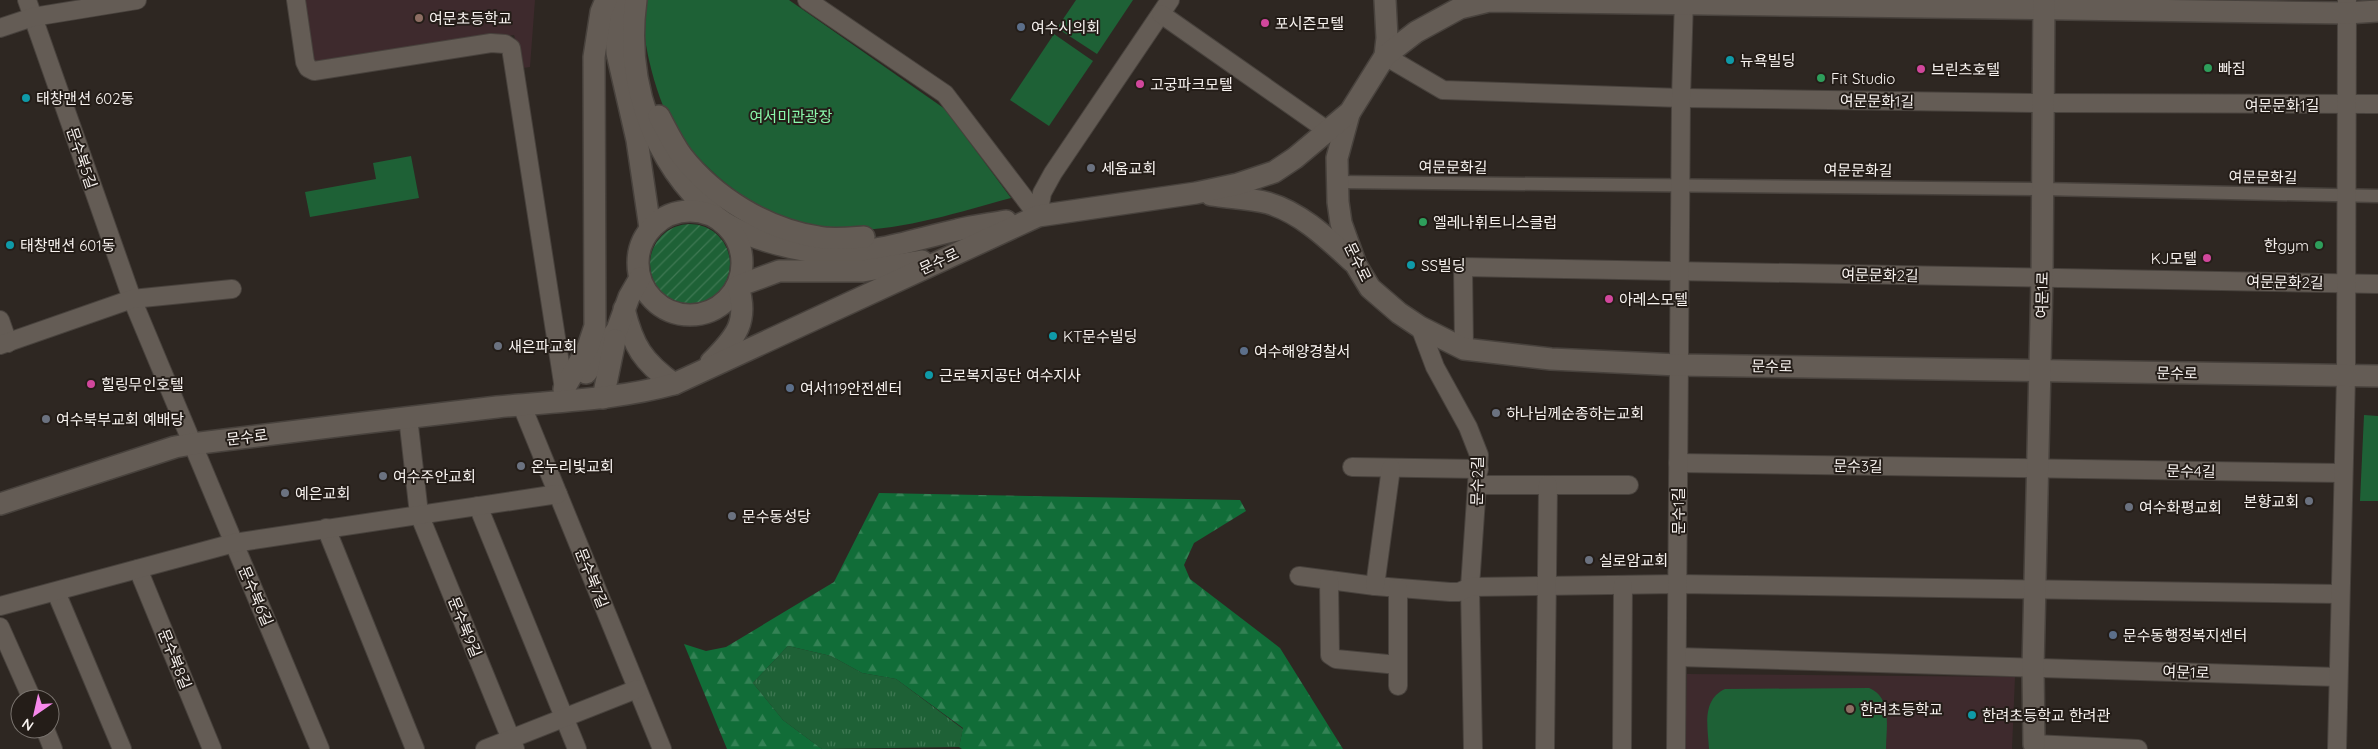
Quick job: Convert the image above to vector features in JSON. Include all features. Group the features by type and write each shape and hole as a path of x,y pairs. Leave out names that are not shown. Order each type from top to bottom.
{"street":[{"name":"문수북5길","path":"27,0 132,300 192,444"},
{"path":"0,28 33,17 137,0"},
{"path":"296,0 304,62 308,68 314,71 491,43 505,44 511,48 564,389"},
{"path":"564,389 588,347 595,326 594,57 601,12 606,0"},
{"path":"622,0 616,34 617,53 637,140 650,228"},
{"path":"636,0 634,44 638,76 648,122 664,157 679,179 715,216 728,227 737,240 741,254 742,269 738,286 730,298 717,308 703,314 687,316 671,312 657,304 646,292 640,278 637,265 639,251 650,228 666,217 682,212 699,212 715,216 758,238 789,249 832,253 877,249 959,229"},
{"path":"807,0 945,94 1038,216"},
{"path":"1385,0 1387,38 1385,56"},
{"path":"1196,193 1238,184 1274,172 1296,158 1350,112 1385,56 1416,32 1440,17 1460,8 1488,0 2347,6 2378,11"},
{"name":"문수1길","path":"1676,749 1678,657 1678,365 1684,2"},
{"name":"여문1로","path":"2044,4 2042,278 2033,668 2035,747 2138,749"},
{"path":"2337,749 2346,376 2347,6"},
{"path":"1038,216 1042,193 1053,173 1166,7 1328,131"},
{"name":"여문문화1길","path":"1385,56 1443,90 1681,98 2042,103 2378,104"},
{"path":"638,76 668,134 693,169 720,193 756,216 787,230 820,238 888,236 959,229 1038,216"},
{"name":"문수로","path":"1350,112 1338,151 1337,182 1341,223 1356,265 1370,288 1399,313 1420,328 1464,349 1551,358 1678,365 2378,376"},
{"name":"여문문화길","path":"1337,182 2042,189 2378,196"},
{"path":"1196,193 1254,200 1283,209 1319,232 1356,265"},
{"name":"문수로","path":"0,504 175,447 408,417 635,394 674,384 1038,216 1196,193"},
{"path":"738,286 778,271 863,271 951,256"},
{"name":"여문문화2길","path":"1464,349 1463,267 2378,284"},
{"path":"603,398 617,330 624,309 640,278"},
{"path":"700,371 729,343 738,328 744,305 738,286"},
{"path":"0,320 4,344 132,300 232,289"},
{"path":"624,309 630,333 638,351 657,372 674,384"},
{"name":"문수2길","path":"1420,328 1435,367 1468,427 1479,455 1470,587 1473,749"},
{"path":"512,407 564,389 583,376 617,330"},
{"name":"문수북7길","path":"512,407 558,494 662,749"},
{"name":"문수북9길","path":"408,417 420,514 513,744"},
{"name":"문수북6길","path":"192,444 320,749"},
{"name":"문수3길","path":"1678,463 2038,468"},
{"path":"1352,467 1391,468 1548,485 1630,486"},
{"path":"1375,586 1391,468"},
{"name":"문수4길","path":"2038,468 2343,473"},
{"path":"1545,749 1548,485"},
{"path":"0,606 234,543 558,494"},
{"path":"478,506 577,749"},
{"path":"326,528 415,749"},
{"name":"문수북8길","path":"138,569 212,749"},
{"path":"1299,576 1375,586 1455,592 1470,587 1678,584 2340,594"},
{"path":"1329,580 1330,655 1336,659 1398,665"},
{"path":"1622,749 1623,585"},
{"path":"1398,588 1398,686"},
{"path":"56,592 122,749"},
{"path":"0,627 28,689"},
{"name":"여문1로","path":"1678,657 2338,677"},
{"path":"485,749 513,744 564,718 637,689"}],"shaded area":[{"name":"여문초등학교","path":"302,0 535,0 530,67 523,68 514,35 320,65 310,59"},
{"name":"한려초등학교","path":"1687,674 2015,677 2012,749 1685,749"}],"green space":[{"name":"여서미관광장","path":"646,0 789,0 945,109 1011,198 941,217 894,227 870,229 822,228 785,219 768,211 752,202 721,179 707,167 677,134 660,98 649,60 644,22"},
{"path":"1076,0 1133,0 1097,54 1057,28"},
{"path":"1054,34 1093,61 1049,126 1010,100"},
{"path":"411,156 419,198 310,217 305,192 376,179 373,163"},
{"path":"690,224 705,227 718,236 727,249 730,264 727,279 718,292 705,301 690,304 675,301 662,292 653,279 650,264 653,249 662,236 675,227"},
{"path":"2364,415 2378,416 2378,501 2360,501"},
{"path":"879,493 1240,500 1246,511 1194,543 1184,565 1190,579 1280,648 1343,749 962,749 959,747 963,728 896,679 862,673 831,656 788,646 753,683 783,720 822,749 727,749 684,644 706,651 726,647 834,582"},
{"path":"788,646 831,656 862,673 896,679 963,729 959,747 822,749 783,720 753,683"},
{"path":"1869,688 1877,693 1885,706 1887,723 1886,749 1709,749 1707,724 1709,707 1717,694 1725,689"}],"place":[{"name":"여문초등학교","path":"419,18"},
{"name":"포시즌모텔","path":"1265,23"},
{"name":"여수시의회","path":"1021,27"},
{"name":"뉴욕빌딩","path":"1730,60"},
{"name":"빠짐","path":"2208,68"},
{"name":"브린츠호텔","path":"1921,69"},
{"name":"Fit Studio","path":"1821,78"},
{"name":"고궁파크모텔","path":"1140,84"},
{"name":"태창맨션 602동","path":"26,98"},
{"name":"세움교회","path":"1091,168"},
{"name":"엘레나휘트니스클럽","path":"1423,222"},
{"name":"태창맨션 601동","path":"10,245"},
{"name":"한gym","path":"2319,245"},
{"name":"KJ모텔","path":"2207,258"},
{"name":"SS빌딩","path":"1411,265"},
{"name":"아레스모텔","path":"1609,299"},
{"name":"KT문수빌딩","path":"1053,336"},
{"name":"새은파교회","path":"498,346"},
{"name":"여수해양경찰서","path":"1244,351"},
{"name":"근로복지공단 여수지사","path":"929,375"},
{"name":"힐링무인호텔","path":"91,384"},
{"name":"여서119안전센터","path":"790,388"},
{"name":"하나님께순종하는교회","path":"1496,413"},
{"name":"여수북부교회 예배당","path":"46,419"},
{"name":"온누리빛교회","path":"521,466"},
{"name":"여수주안교회","path":"383,476"},
{"name":"예은교회","path":"285,493"},
{"name":"본향교회","path":"2309,501"},
{"name":"여수화평교회","path":"2129,507"},
{"name":"문수동성당","path":"732,516"},
{"name":"실로암교회","path":"1589,560"},
{"name":"문수동행정복지센터","path":"2113,635"},
{"name":"한려초등학교","path":"1850,709"},
{"name":"한려초등학교 한려관","path":"1972,715"}]}
